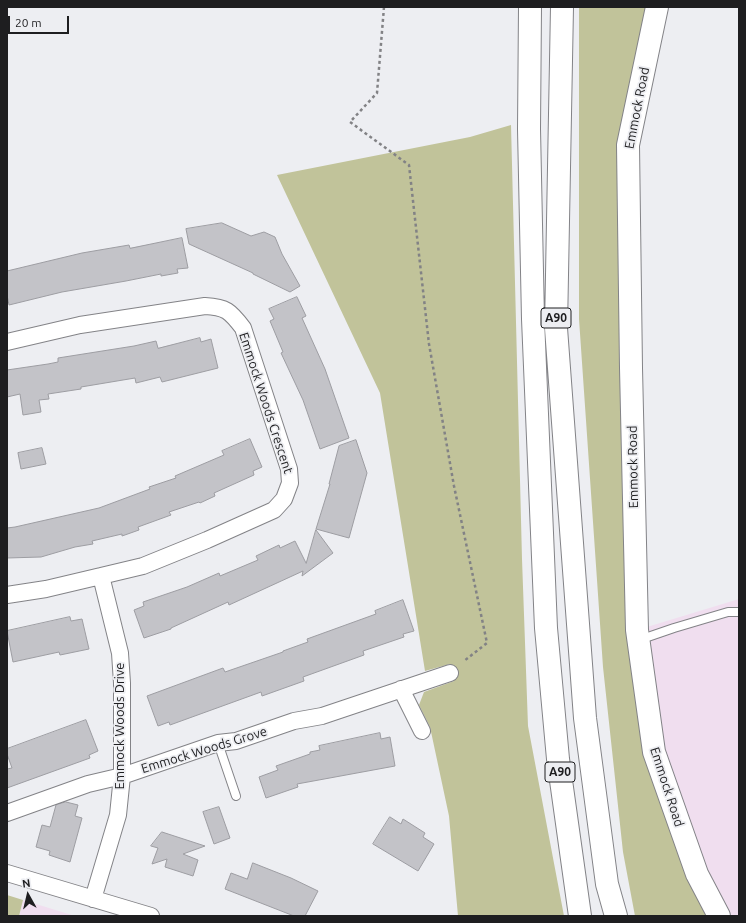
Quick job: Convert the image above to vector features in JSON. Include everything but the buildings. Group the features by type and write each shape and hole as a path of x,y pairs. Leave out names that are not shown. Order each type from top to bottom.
{"main road":[{"name":"A90","path":"530,7 529,129 533,311 546,628 558,759 580,916"},
{"name":"A90","path":"562,7 556,328 585,718 607,884 616,916"},
{"name":"Emmock Road","path":"657,7 628,145 631,376 637,630 654,752 697,874 719,916"}],"street":[{"name":"Emmock Woods Crescent","path":"7,342 80,325 205,306 221,307 234,316 243,328 289,469 290,483 284,499 274,510 207,540 143,566 101,576"},
{"path":"7,595 46,589 101,576"},
{"name":"Emmock Woods Drive","path":"93,899 118,815 122,776 122,683 120,653 101,576"},
{"name":"Emmock Woods Grove","path":"7,813 88,784 122,776 218,743 236,741 294,721 322,716 450,673"},
{"path":"401,689 422,731"},
{"path":"7,873 152,916"}],"lane":[{"path":"638,640 728,612 739,612"},
{"path":"218,743 236,796"}],"path":[{"path":"384,7 377,92 350,122 409,165 429,344 454,486 487,643 450,673"}],"shaded area":[{"path":"739,599 739,916 719,916 654,752 637,630"},
{"path":"23,900 75,916 19,916"}],"green space":[{"path":"579,7 648,7 624,114 628,628 714,916 635,916 623,852 603,667 579,319"},
{"path":"511,125 522,559 528,726 564,916 458,916 449,816 430,727 419,705 424,692 454,681 450,664 425,671 380,393 277,175 470,137"},
{"path":"7,895 23,900 19,916 7,916"}]}
